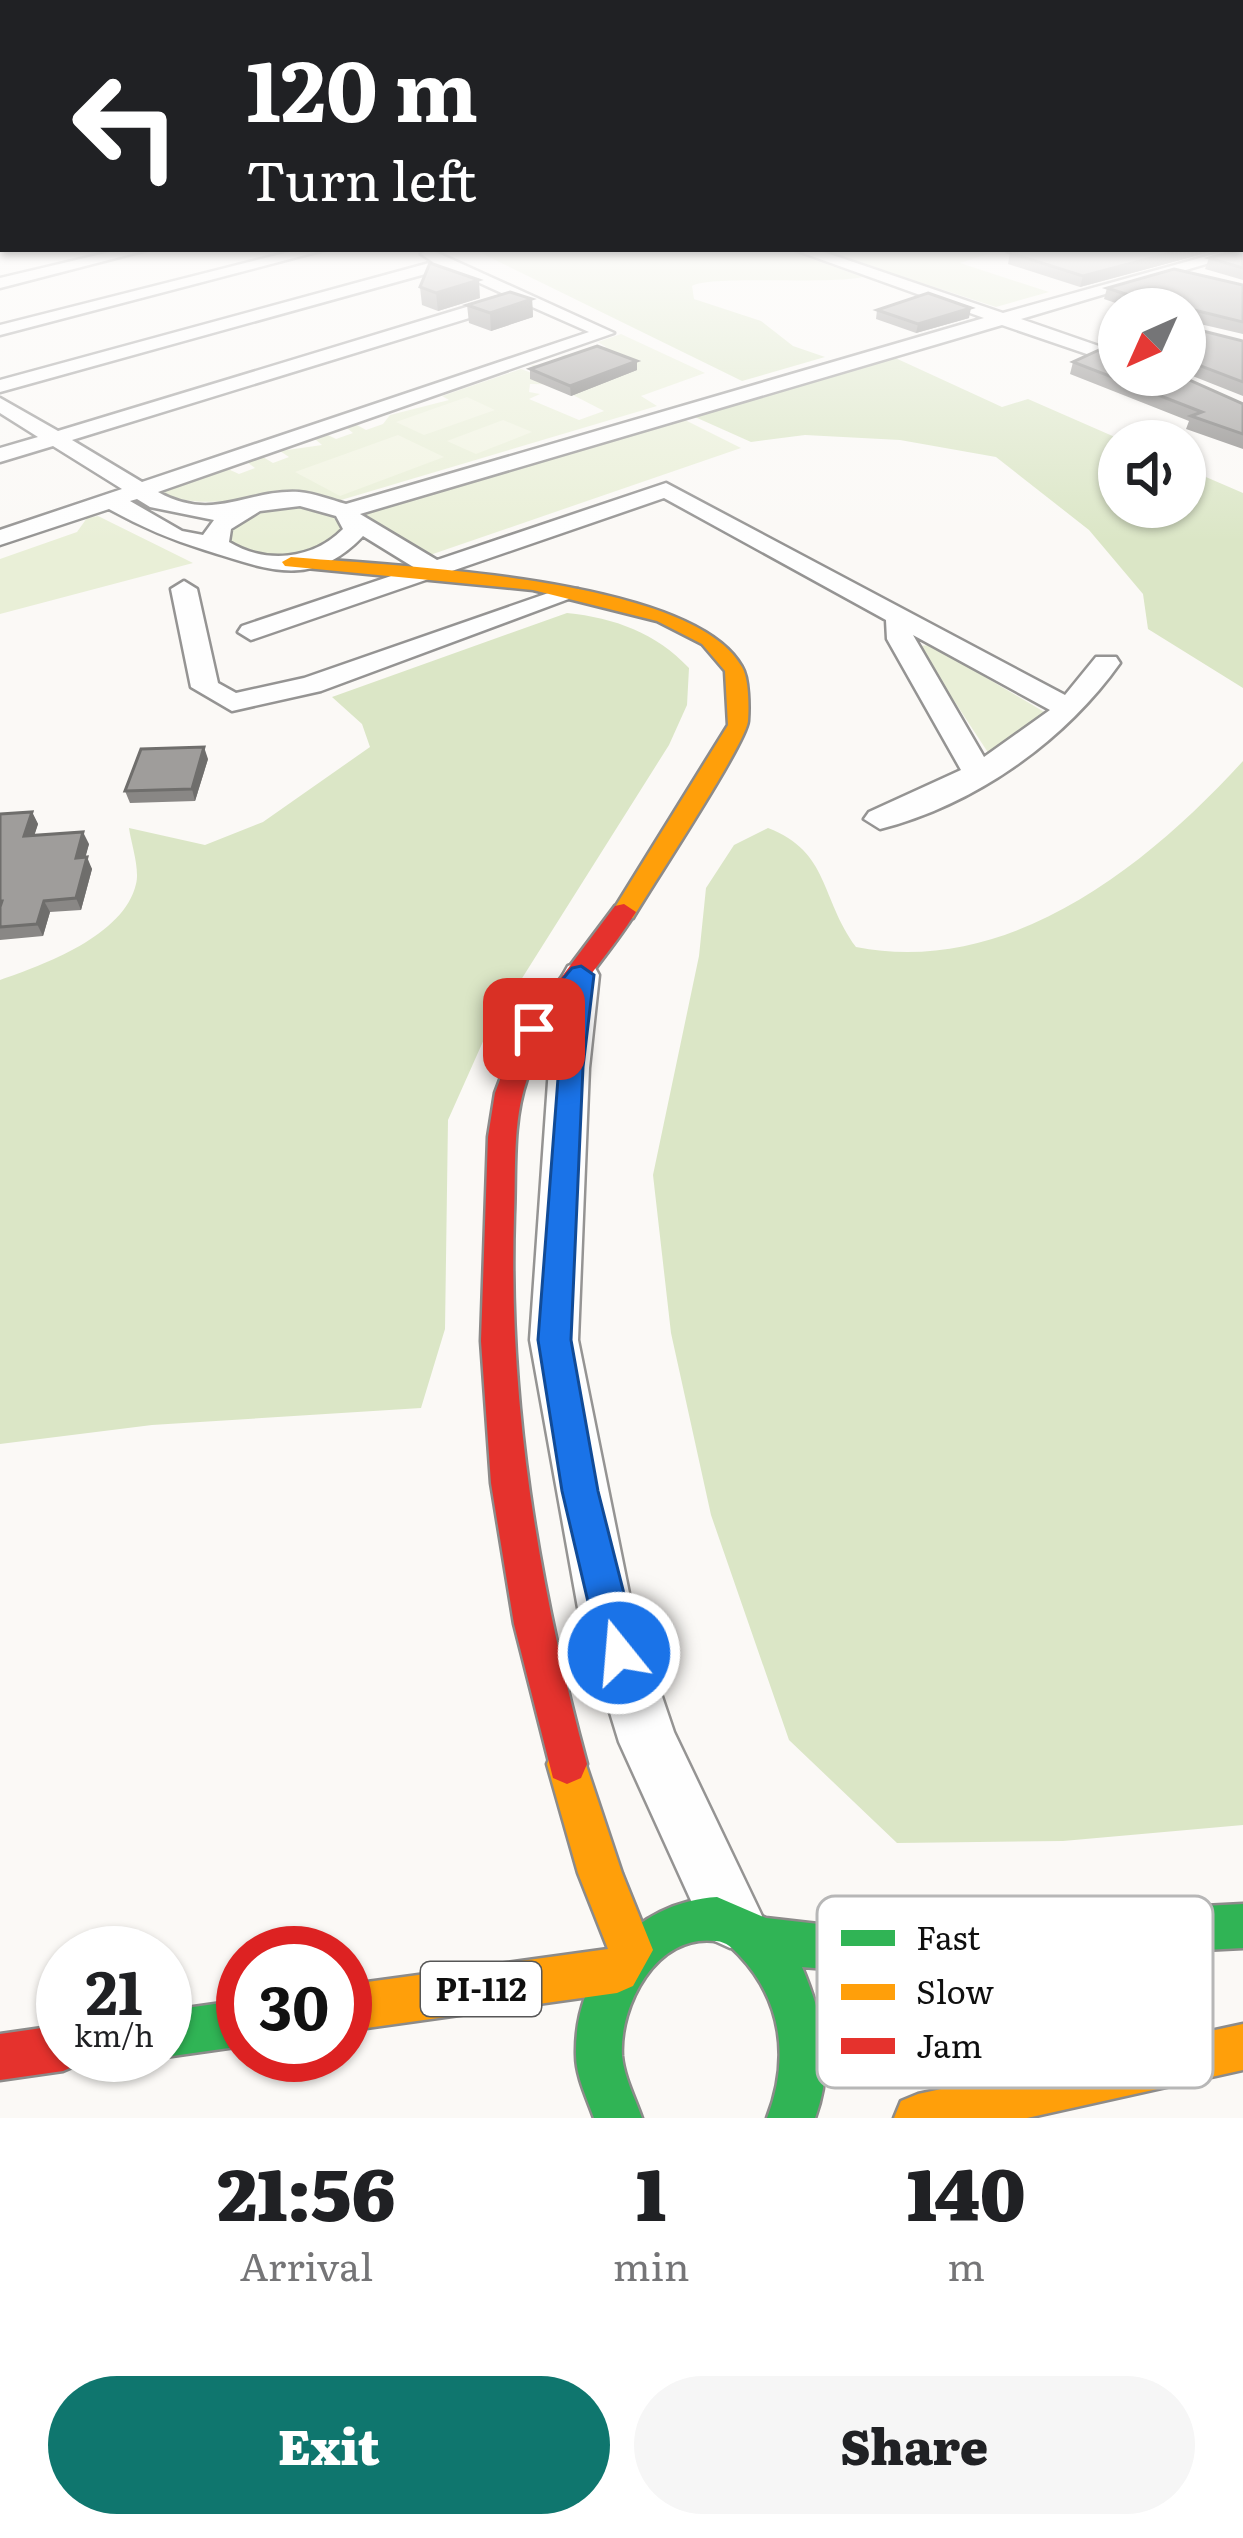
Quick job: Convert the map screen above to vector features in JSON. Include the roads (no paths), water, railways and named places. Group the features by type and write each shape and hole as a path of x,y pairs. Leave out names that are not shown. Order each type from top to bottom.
{"street":[{"path":"0,386 149,345"},
{"path":"0,455 361,345"},
{"path":"0,538 570,345"},
{"path":"350,515 915,345"},
{"path":"0,404 158,502 231,515 282,500 319,501 350,515 436,570"},
{"path":"0,429 174,536 218,546 246,560 436,570 569,594 671,618 715,640 737,673 738,726 581,975 534,1029 510,1088 497,1229 495,1342 508,1515 531,1633 624,1960 600,2040 608,2096 618,2118"},
{"path":"251,632 666,490 1068,708"},
{"path":"218,546 215,536 231,515"},
{"path":"291,562 334,550 355,530 350,515"},
{"path":"184,589 205,687 232,702 311,685 569,594"},
{"path":"899,615 900,639 980,776"},
{"path":"880,819 980,776 1036,738 1106,662"},
{"path":"581,975 569,1067 554,1340 604,1608 648,1742 744,1933 785,1979 802,2033 801,2087 791,2118"},
{"name":"PI-112","path":"372,2003 624,1960 666,1923 686,1918 817,1945"},
{"name":"PI-112","path":"1213,1928 1243,1926"},
{"path":"1213,2054 1243,2048"},
{"path":"0,2057 36,2052"},
{"path":"918,2118 1057,2088"}]}
